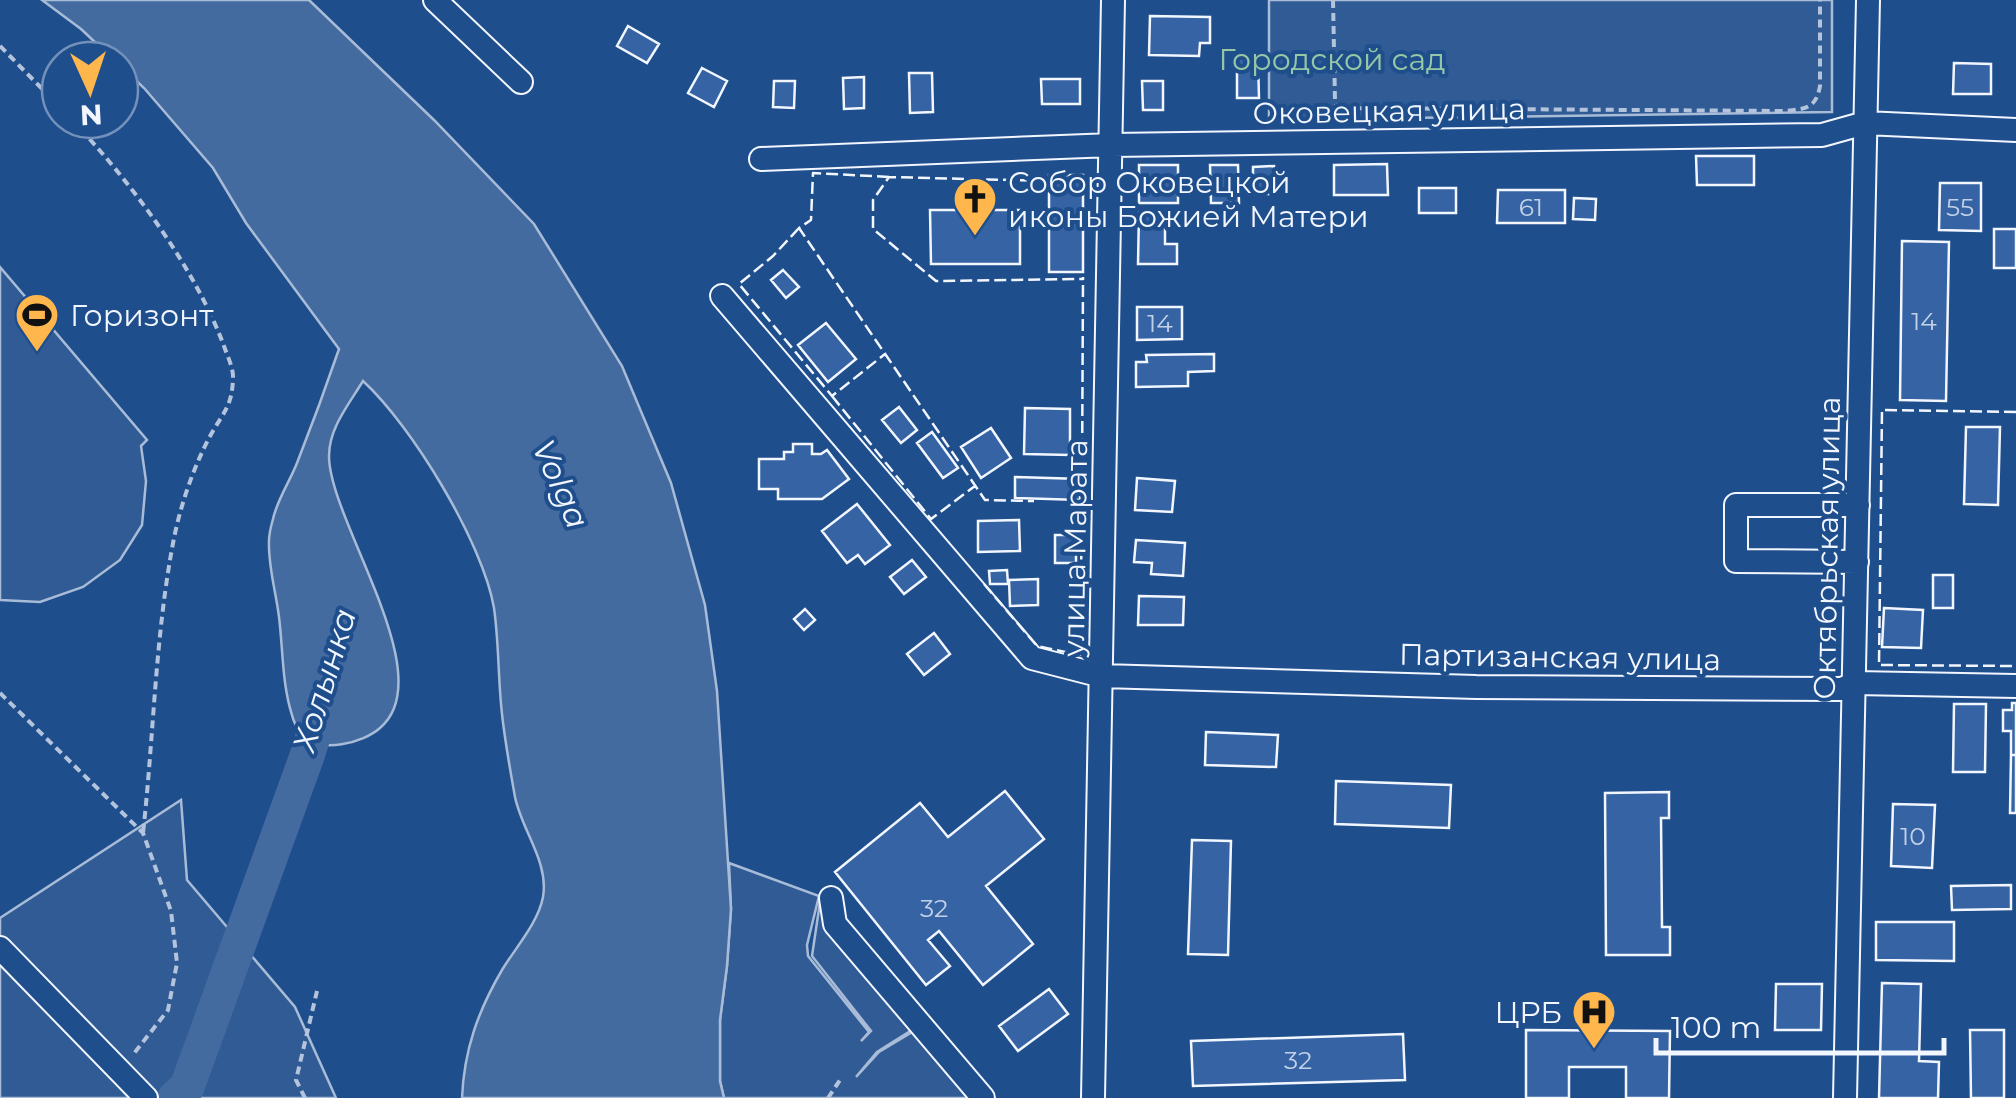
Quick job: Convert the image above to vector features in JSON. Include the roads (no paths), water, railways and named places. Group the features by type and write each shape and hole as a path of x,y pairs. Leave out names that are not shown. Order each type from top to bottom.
{"street":[{"path":"435,0 521,82"},
{"name":"улица Марата","path":"1093,1098 1113,0"},
{"name":"Октябрьская улица","path":"1845,1098 1868,0"},
{"name":"Оковецкая улица","path":"760,159 1112,145 1822,135 1866,123 2016,130"},
{"name":"Партизанская улица","path":"722,296 1032,658 1102,676 1496,687 1842,690 1855,683 2016,686"},
{"path":"1857,562 1736,561 1736,506 1858,506"},
{"path":"831,898 836,924 983,1098"},
{"path":"0,948 146,1098"}],"water":[{"name":"Volga","path":"42,0 309,0 434,120 534,224 622,366 671,483 705,605 717,691 731,909 720,1020 720,1081 724,1098 462,1098 469,1047 479,1016 536,916 544,884 539,859 515,797 502,714 494,608 487,581 443,487 403,426 363,381 336,426 329,456 346,519 391,636 398,673 396,704 380,728 353,742 320,744 302,735 293,720 286,691 269,536 277,505 297,463 339,349 246,223 213,168 140,84 140,40 93,40"}],"waterway":[{"name":"Холынка","path":"175,1098 187,1087 325,698"}],"place":[{"name":"Собор Оковецкой иконы Божией Матери","path":"975,237"},
{"name":"Горизонт","path":"37,353"},
{"name":"ЦРБ","path":"1594,1050"}],"park label":[{"name":"Городской сад","path":"1332,59"}]}
